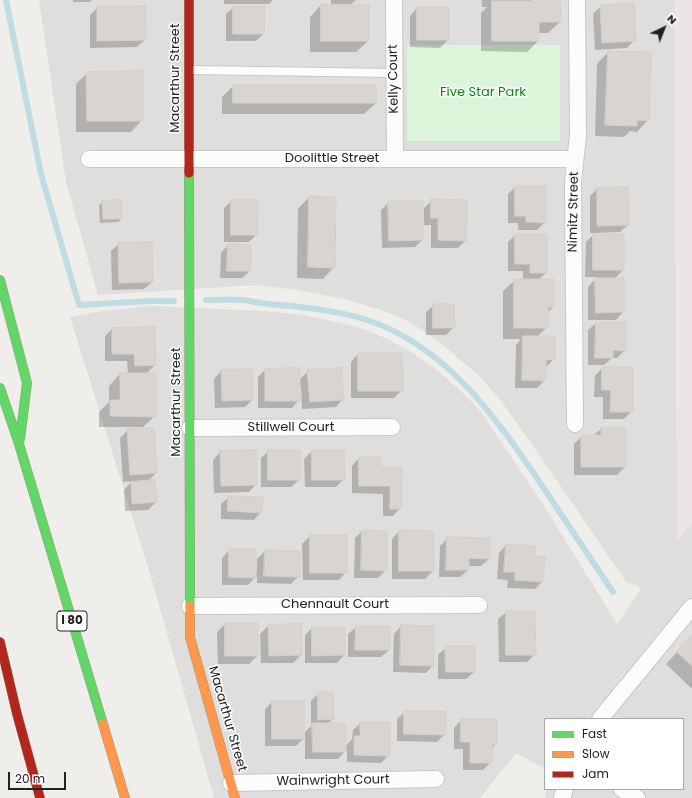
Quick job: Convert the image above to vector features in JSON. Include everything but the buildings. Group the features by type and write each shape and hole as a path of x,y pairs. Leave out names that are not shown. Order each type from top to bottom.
{"main road":[{"name":"Macarthur Street","path":"189,0 190,637 233,790"},
{"path":"0,280 27,383 19,444"},
{"name":"I 80","path":"0,388 19,444 125,798"},
{"path":"0,642 17,714 40,798"},
{"path":"0,670 17,714"}],"street":[{"name":"Kelly Court","path":"394,0 395,159"},
{"name":"Nimitz Street","path":"575,424 573,182 578,135 577,0"},
{"name":"Doolittle Street","path":"89,159 575,159"},
{"name":"Stillwell Court","path":"190,428 392,427"},
{"name":"Chennault Court","path":"190,606 479,605"},
{"path":"601,718 692,607"},
{"name":"Wainwright Court","path":"233,790 436,779"},
{"path":"624,790 637,798"}],"lane":[{"path":"189,70 394,73"}],"shaded area":[{"path":"39,0 675,0 677,540 692,523 692,798 545,798 547,790 684,790 684,718 544,718 544,768 516,753 480,798 214,798 151,577 70,317 102,311 151,306 264,311 303,315 358,327 388,339 413,353 437,370 465,395 481,412 546,509 617,624 641,589 636,585 627,583 498,397 477,374 444,346 410,322 381,310 344,299 297,290 256,285 98,295 66,182"},
{"path":"675,0 692,0 692,523 677,541"}],"green space":[{"name":"Five Star Park","path":"407,45 560,45 560,141 407,141"}],"waterway":[{"path":"6,0 41,174 79,305 174,301"},
{"path":"206,300 242,300 319,309 343,314 367,320 397,332 424,349 471,391 492,415 613,592"}],"traffic: fast":[{"path":"189,173 190,606"},
{"path":"0,280 27,383 20,439"},
{"path":"0,388 19,444 103,724"}],"traffic: slow":[{"path":"190,606 190,637 235,798"},
{"path":"103,724 125,798"}],"traffic: jam":[{"path":"189,0 189,173"},
{"path":"0,642 17,714 40,798"}]}
